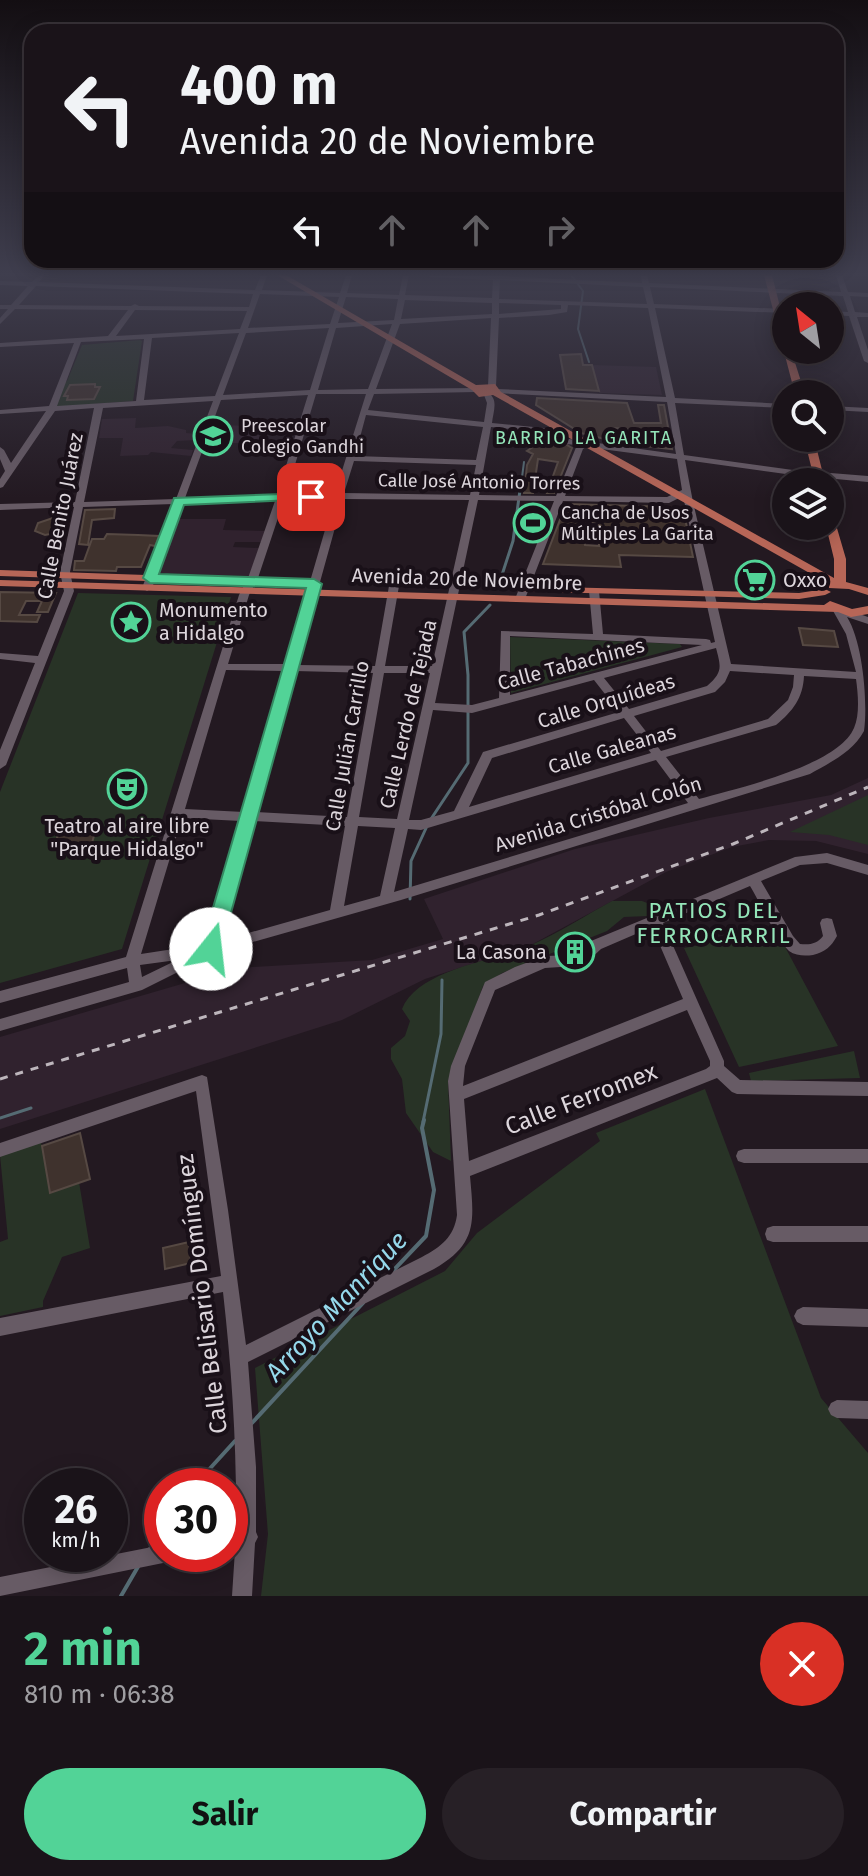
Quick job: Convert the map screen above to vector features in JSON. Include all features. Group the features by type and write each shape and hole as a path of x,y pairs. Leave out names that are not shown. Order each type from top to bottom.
{"main road":[{"path":"414,349 578,444 815,574 840,585 866,591"},
{"path":"487,390 551,431 578,444"},
{"path":"682,500 826,591 827,602 841,610"},
{"path":"835,540 840,561 840,585"},
{"path":"815,574 834,569 840,561"},
{"path":"840,561 866,591"},
{"name":"Avenida 20 de Noviembre","path":"0,573 67,580 148,583 712,599 810,596 840,585"},
{"name":"Avenida 20 de Noviembre","path":"0,583 67,580"},
{"name":"Avenida 20 de Noviembre","path":"712,599 867,615"}],"street":[{"path":"0,485 52,409 75,349"},
{"path":"140,403 146,349"},
{"path":"148,583 236,349"},
{"path":"137,986 132,961 221,667 325,349"},
{"path":"211,949 363,412 387,349"},
{"name":"Calle Lerdo de Tejada","path":"386,899 474,498 491,403 487,390 491,349"},
{"path":"660,349 681,455 682,500 712,599 726,667 867,673"},
{"path":"0,412 372,390 487,390 772,405"},
{"name":"Calle Benito Juárez","path":"0,765 69,591 67,580 99,406"},
{"path":"844,409 868,410"},
{"path":"363,412 551,431"},
{"path":"522,594 578,444 681,455 772,471"},
{"path":"0,450 10,471"},
{"path":"350,458 480,463"},
{"path":"844,479 868,479"},
{"name":"Calle José Antonio Torres","path":"0,507 339,496 682,500"},
{"name":"Calle Julián Carrillo","path":"336,913 393,590"},
{"path":"595,596 598,637"},
{"name":"Avenida Cristóbal Colón","path":"0,997 132,961 211,949 407,893 806,771 842,750 861,726 867,702 867,673 855,635 841,610"},
{"path":"504,700 505,633 722,643"},
{"path":"855,635 868,641"},
{"name":"Calle Tabachines","path":"429,706 468,709 722,643"},
{"path":"0,656 42,660"},
{"path":"221,667 437,670"},
{"name":"Calle Orquídeas","path":"459,814 487,755 711,689 721,680 726,667"},
{"name":"Calle Galeanas","path":"177,813 421,825 772,722 788,710 800,691 799,671"},
{"path":"597,676 697,805"},
{"path":"238,1358 428,1263 447,1252 461,1236 465,1215 455,1096 458,1066 490,986 547,961 565,963 588,956 596,945 799,860 827,858 868,870"},
{"path":"753,879 796,949 810,950 828,942 827,923"},
{"path":"655,920 717,1061 717,1069 737,1087 868,1089"},
{"name":"Avenida Cristóbal Colón","path":"0,1025 137,986 211,949"},
{"path":"16,993 19,1019"},
{"path":"455,1096 691,1002"},
{"name":"Calle Ferromex","path":"461,1172 717,1069"},
{"name":"Calle Belisario Domínguez","path":"0,1150 202,1082 246,1429 244,1468"},
{"path":"744,1156 868,1156"},
{"path":"773,1234 868,1234"},
{"path":"0,1327 228,1283"},
{"path":"803,1316 868,1318"},
{"path":"837,1409 868,1410"},
{"path":"0,1587 144,1558"},
{"name":"Calle Belisario Domínguez","path":"241,1572 242,1596"}],"shaded area":[{"path":"592,365 656,367 662,395 599,393"},
{"path":"136,418 135,428 168,426 199,434 196,440 177,441 171,448 193,450 191,456 151,452 148,455 120,456 123,438 99,438 102,419"},
{"path":"212,425 262,426 258,443 207,443"},
{"path":"177,519 226,519 223,530 265,531 261,542 235,542 233,547 259,548 249,576 158,573"},
{"path":"868,778 868,854 816,841 769,840 732,847 666,872 531,945 425,979 342,1020 0,1129 0,1037 185,983 252,967 372,960 443,939 424,899 575,849 709,818 831,795"}],"green space":[{"path":"80,349 141,349 133,401 55,407 62,384 67,381"},
{"path":"78,593 231,597 122,949 0,983 0,792"},
{"path":"510,637 680,644 682,647 511,693"},
{"path":"868,795 868,845 829,835 790,832"},
{"path":"612,901 642,901 655,906 648,916 624,917 607,931 502,973 483,986 448,1081 451,1161 433,1152 406,1113 402,1079 391,1059 391,1048 405,1036 410,1021 402,1009 411,995 440,975 516,951"},
{"path":"776,930 838,1046 739,1067 684,948"},
{"path":"854,1051 860,1078 751,1081 749,1073"},
{"path":"705,1089 821,1398 868,1453 868,1596 261,1596 268,1534 255,1368 445,1271 477,1233 600,1141 596,1133"},
{"path":"41,1141 50,1192 79,1182 90,1248 62,1257 43,1307 0,1316 0,1242 8,1239 0,1155"}],"building":[{"path":"581,354 583,365 592,365 599,391 566,389 560,355"},
{"path":"95,384 95,387 100,387 94,399 67,400 68,396 64,396 70,385"},
{"path":"537,398 627,403 634,423 661,423 658,405 664,405 672,449 626,444 627,429 613,428 605,439 581,433 536,405"},
{"path":"516,434 553,437 572,448 554,493 547,493 558,462 538,459 533,493 524,493 527,465 533,454 527,451 536,445 515,441"},
{"path":"566,504 673,507 674,518 685,518 693,557 619,555 621,567 543,564","holes":["581,522 598,522 599,546 585,545"]},
{"path":"115,509 114,518 92,520 88,545 79,544 85,510"},
{"path":"70,510 60,513 66,524 60,532 45,535 35,531 38,523 53,518 54,511"},
{"path":"107,534 159,536 155,546 150,545 141,567 117,567 116,571 74,570 75,561 84,561 92,539 104,539"},
{"path":"0,592 56,593 48,612 37,612 42,601 26,601 19,615 40,615 37,622 0,621"},
{"path":"799,628 834,631 838,647 803,645"},
{"path":"95,832 92,843 56,843 58,833"},
{"path":"80,1133 90,1179 50,1193 42,1146"},
{"path":"189,1242 191,1263 165,1269 163,1248"}],"waterway":[{"name":"Arroyo Manrique","path":"585,349 589,362"},
{"name":"Arroyo Manrique","path":"521,485 524,462"},
{"name":"Arroyo Manrique","path":"500,581 513,541 521,483"},
{"name":"Arroyo Manrique","path":"431,819 468,763 468,675 464,632 490,605"},
{"name":"Arroyo Manrique","path":"410,899 411,861 427,826"},
{"name":"Arroyo Manrique","path":"423,1122 441,1034 442,980"},
{"path":"0,1118 31,1108"},
{"name":"Arroyo Manrique","path":"390,1274 426,1236 434,1190 422,1128 424,1120"},
{"name":"Arroyo Manrique","path":"251,1424 363,1303"},
{"name":"Arroyo Manrique","path":"210,1468 235,1441"},
{"name":"Arroyo Manrique","path":"121,1596 139,1565"}],"railway":[{"path":"0,1079 539,915 733,844 868,787"}],"place":[{"name":"Preescolar Colegio Gandhi","path":"213,436"},
{"name":"Cancha de Usos Múltiples La Garita","path":"533,523"},
{"name":"Oxxo","path":"755,580"},
{"name":"Monumento a Hidalgo","path":"131,622"},
{"name":"Teatro al aire libre \"Parque Hidalgo\"","path":"127,789"},
{"name":"La Casona","path":"575,952"}],"district":[{"name":"BARRIO LA GARITA","path":"584,438"},
{"name":"PATIOS DEL FERROCARRIL","path":"714,922"}],"route":[{"path":"211,949 314,584 150,578 179,501 311,497"}]}
